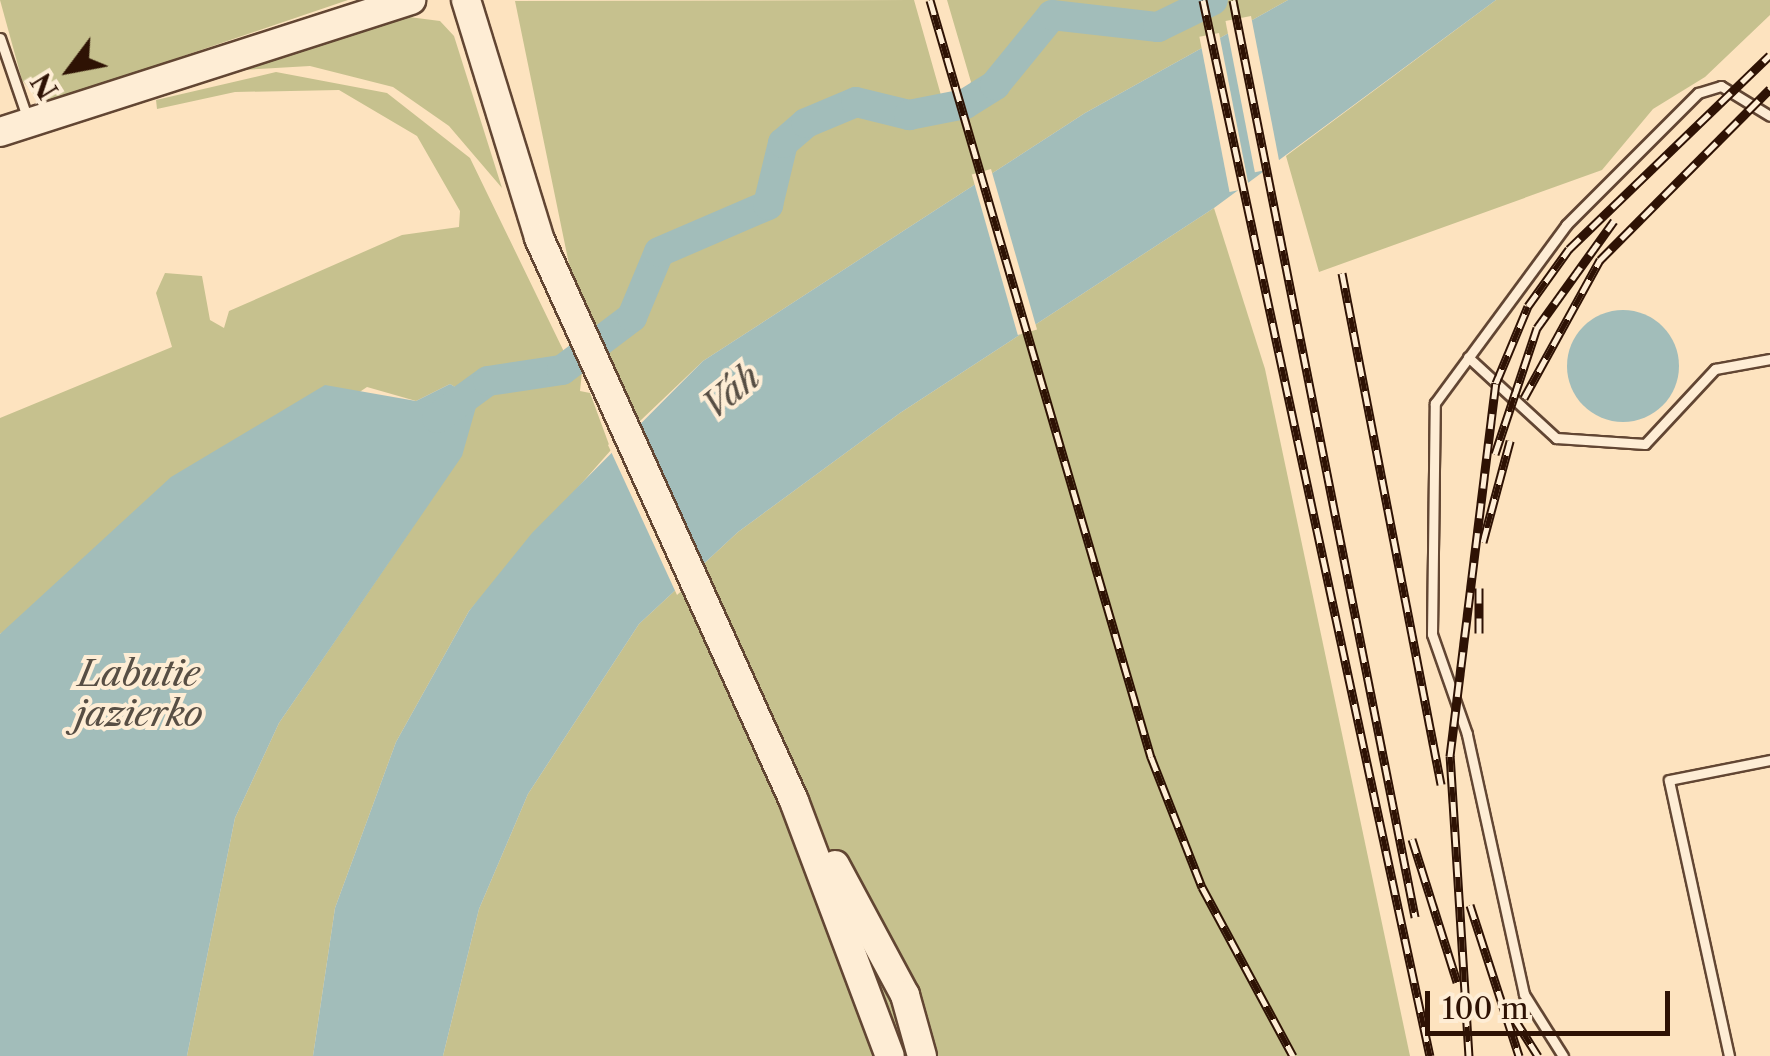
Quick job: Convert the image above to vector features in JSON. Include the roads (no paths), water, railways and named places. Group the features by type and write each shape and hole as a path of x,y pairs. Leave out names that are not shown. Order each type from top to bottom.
{"main road":[{"path":"0,132 412,0"},
{"path":"466,0 564,300 788,789 890,1056"},
{"path":"788,789 873,930 922,1056"}],"lane":[{"path":"0,38 29,123"},
{"path":"1563,1056 1524,994 1467,734 1432,634 1435,403 1566,225 1698,92 1721,86 1770,116"},
{"path":"1468,357 1556,438 1644,444 1715,369 1770,359"},
{"path":"1730,1056 1668,780 1770,760"}],"water":[{"name":"Váh","path":"1288,0 1496,0 1214,208 900,413 738,532 639,624 528,794 479,909 443,1056 313,1056 335,908 396,742 469,611 532,533 703,361 1085,113"},
{"path":"1623,310 1644,315 1662,327 1674,345 1679,366 1674,387 1662,405 1644,417 1623,422 1602,417 1584,405 1572,387 1567,366 1572,345 1584,327 1602,315"},
{"name":"Labutie jazierko","path":"450,384 478,400 462,456 279,723 235,818 187,1056 0,1056 0,634 171,477 325,385 416,401"}],"waterway":[{"path":"437,418 488,381 562,370 632,317 659,252 768,205 783,143 806,123 856,102 909,115 965,104 995,85 1052,15 1158,27 1213,0"}],"railway":[{"path":"930,0 1151,757 1202,887 1293,1056"},
{"path":"1203,0 1430,1056"},
{"path":"1233,0 1415,917"},
{"path":"1469,1056 1450,756 1496,383 1528,306 1569,249 1770,55"},
{"path":"1524,398 1600,260 1770,89"},
{"path":"1495,454 1537,328 1614,221"},
{"path":"1342,273 1441,784"},
{"path":"1483,542 1510,441"},
{"path":"1479,588 1479,633"},
{"path":"1412,839 1457,982"},
{"path":"1470,905 1519,1056"},
{"path":"1514,1018 1538,1056"}]}
